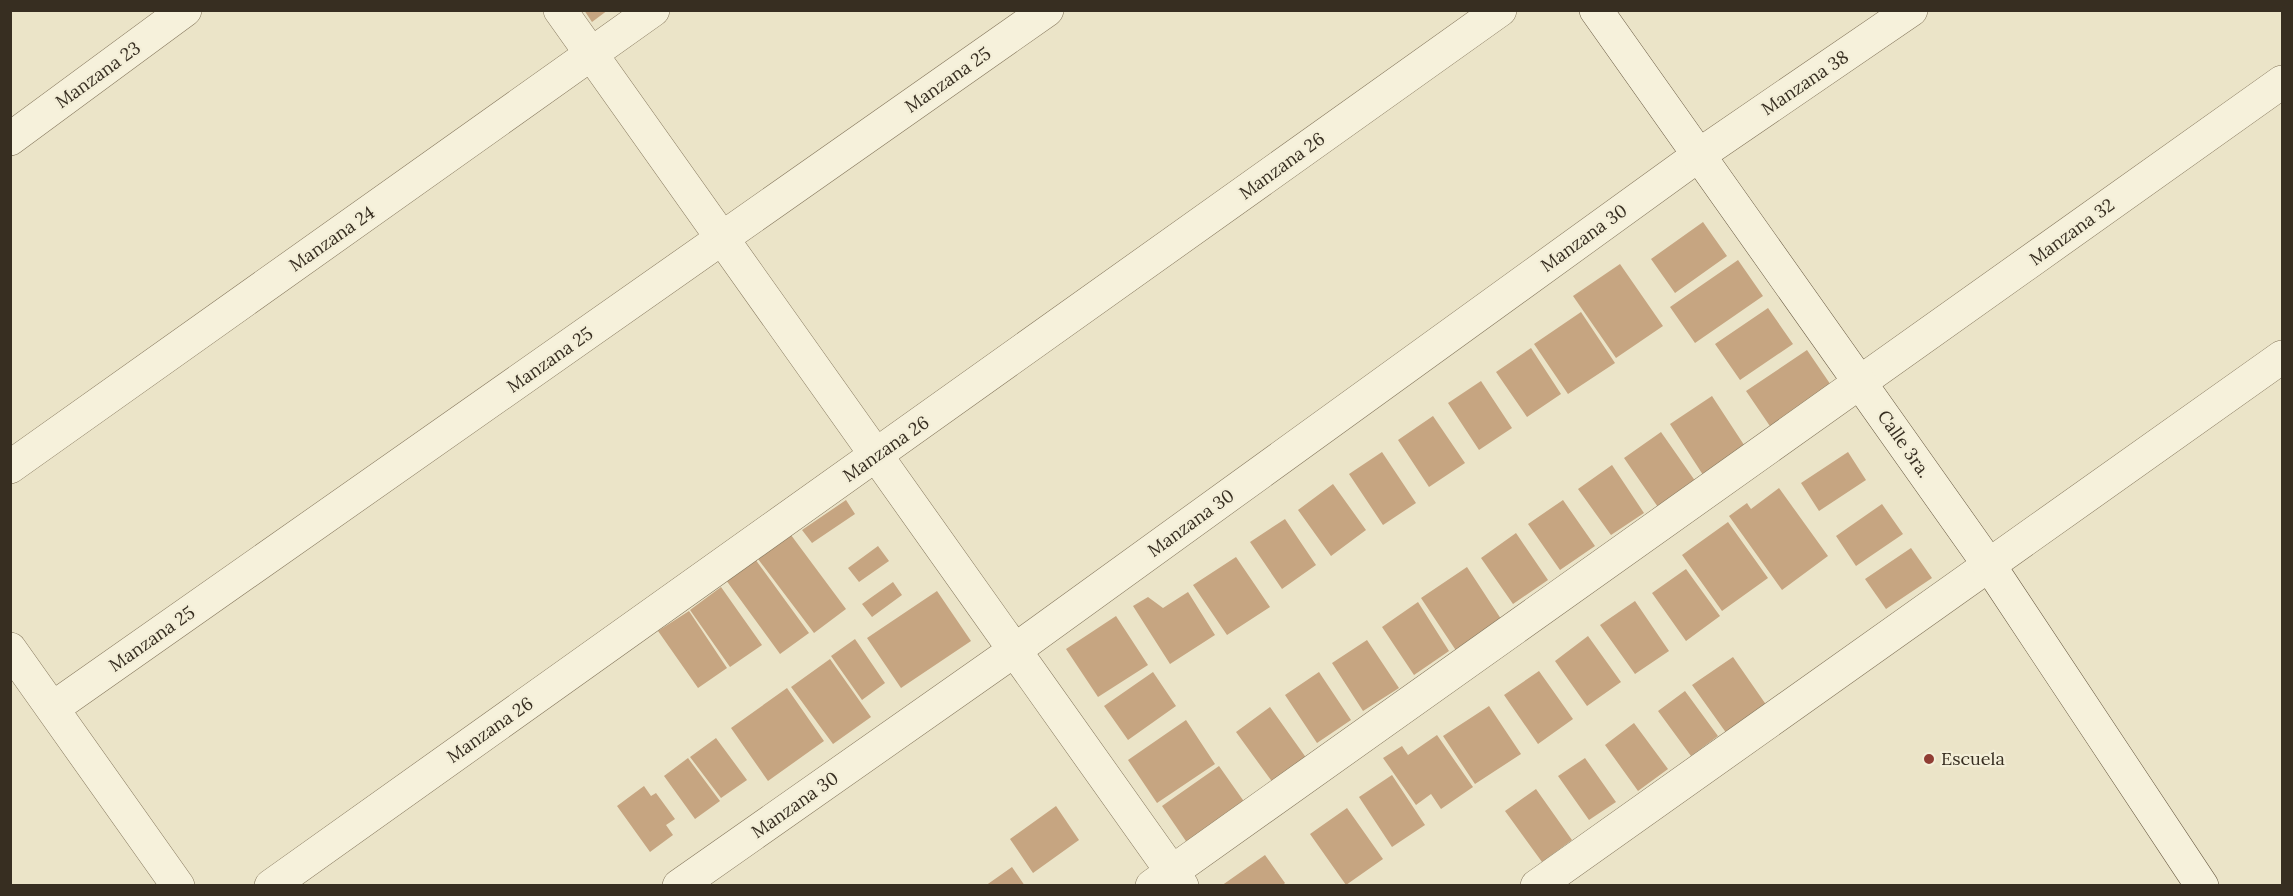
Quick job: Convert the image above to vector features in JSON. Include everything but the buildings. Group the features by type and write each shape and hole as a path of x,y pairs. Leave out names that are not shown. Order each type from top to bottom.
{"street":[{"name":"Manzana 23","path":"10,139 185,10"},
{"path":"560,10 1015,650 1169,881"},
{"name":"Manzana 24","path":"10,467 653,10"},
{"name":"Manzana 25","path":"52,708 1047,10"},
{"name":"Manzana 26","path":"271,885 1500,10"},
{"name":"Calle 3ra.","path":"1596,10 1989,565 2202,885"},
{"name":"Manzana 38","path":"1699,155 1911,10"},
{"name":"Manzana 32","path":"1169,881 2283,82"},
{"name":"Manzana 30","path":"679,885 1015,650 1699,155"},
{"path":"1537,885 2283,357"},
{"path":"10,649 178,885"}],"place":[{"name":"Escuela","path":"1929,759"}]}
